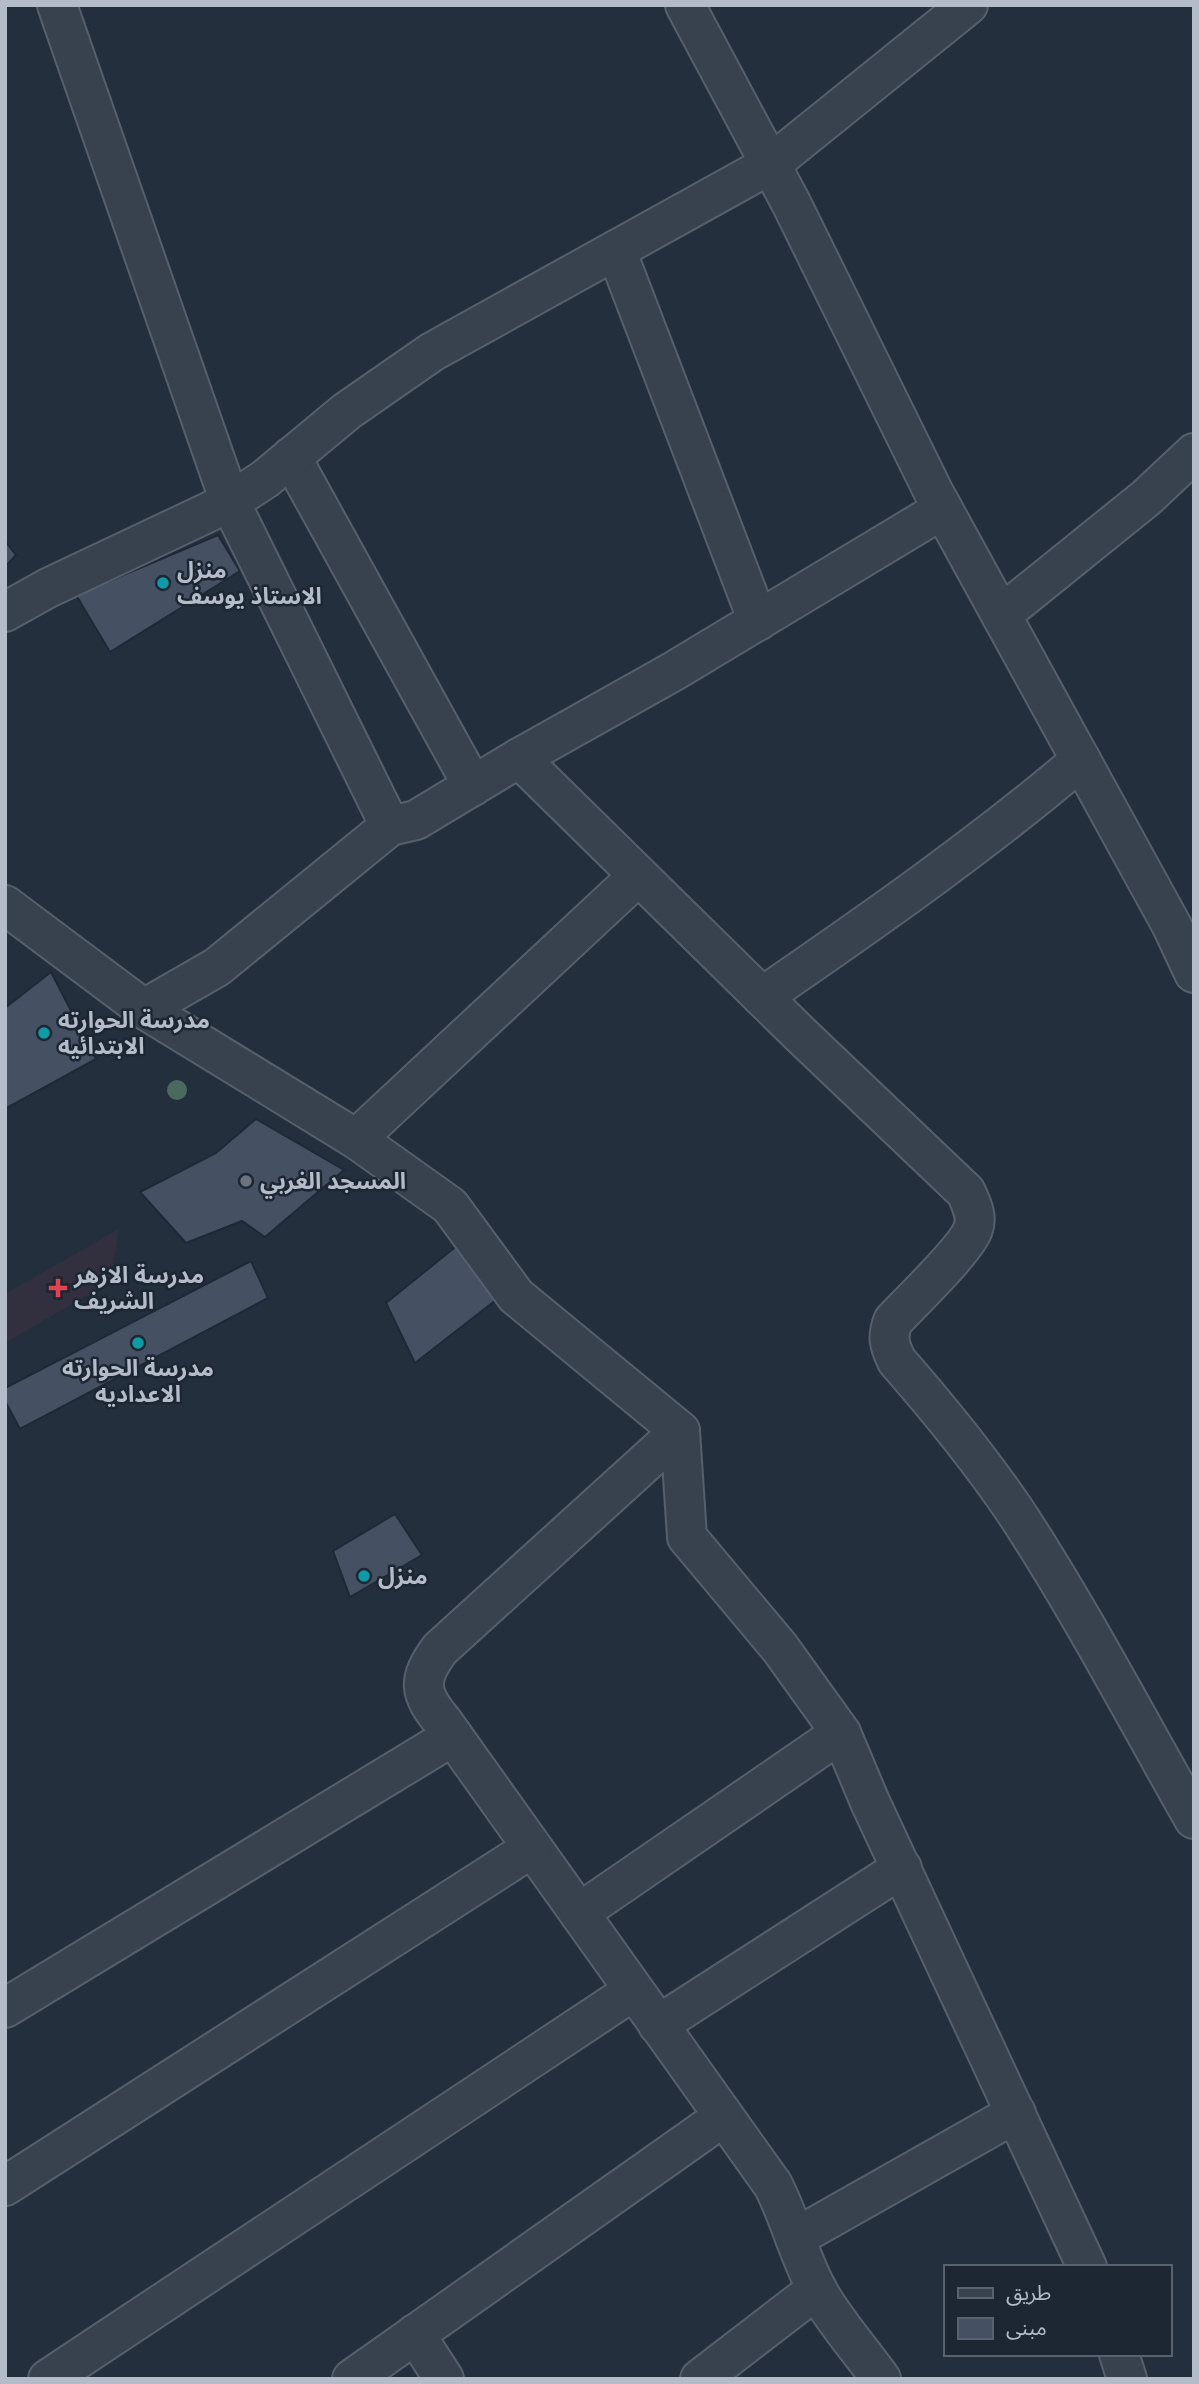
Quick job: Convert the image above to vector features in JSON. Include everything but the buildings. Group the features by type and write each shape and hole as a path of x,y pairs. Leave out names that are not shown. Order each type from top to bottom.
{"street":[{"path":"57,5 230,502 390,826"},
{"path":"685,5 771,164 943,509 1172,926 1194,973"},
{"path":"5,612 48,588 230,502 265,479 347,411 432,352 771,164 968,5"},
{"path":"616,250 758,621"},
{"path":"1001,615 1146,498 1194,453"},
{"path":"291,457 473,786"},
{"path":"144,1009 217,967 390,826 416,820 519,758 674,671 943,509"},
{"path":"519,758 762,997 966,1192 975,1212 974,1229 963,1245 893,1321 887,1335 891,1348 897,1360 958,1432 1015,1511 1082,1622 1194,1819"},
{"path":"762,997 884,913 1019,812 1081,760"},
{"path":"356,1139 638,876"},
{"path":"5,905 144,1009 356,1139 450,1206 516,1296 680,1431 687,1537 780,1648 841,1733 870,1802 1086,2265"},
{"path":"680,1431 440,1649 426,1671 422,1686 428,1704 773,2185 817,2289 881,2379"},
{"path":"579,1913 841,1733"},
{"path":"5,2008 453,1736"},
{"path":"5,2186 532,1848"},
{"path":"658,2025 902,1868"},
{"path":"48,2379 633,1991"},
{"path":"796,2238 1016,2113"},
{"path":"352,2379 723,2117"},
{"path":"700,2379 817,2289"},
{"path":"415,2334 444,2379"},
{"path":"1120,2356 1127,2379"}],"shaded area":[{"name":"مدرسة الازهر الشريف","path":"119,1229 110,1282 5,1343 5,1294"}],"place":[{"name":"منزل الاستاذ يوسف","path":"163,583"},
{"name":"مدرسة الحوارته الابتدائيه","path":"44,1033"},
{"name":"المسجد الغربي","path":"246,1181"},
{"name":"مدرسة الازهر الشريف","path":"58,1288"},
{"name":"مدرسة الحوارته الاعداديه","path":"138,1343"},
{"name":"منزل","path":"364,1576"}]}
